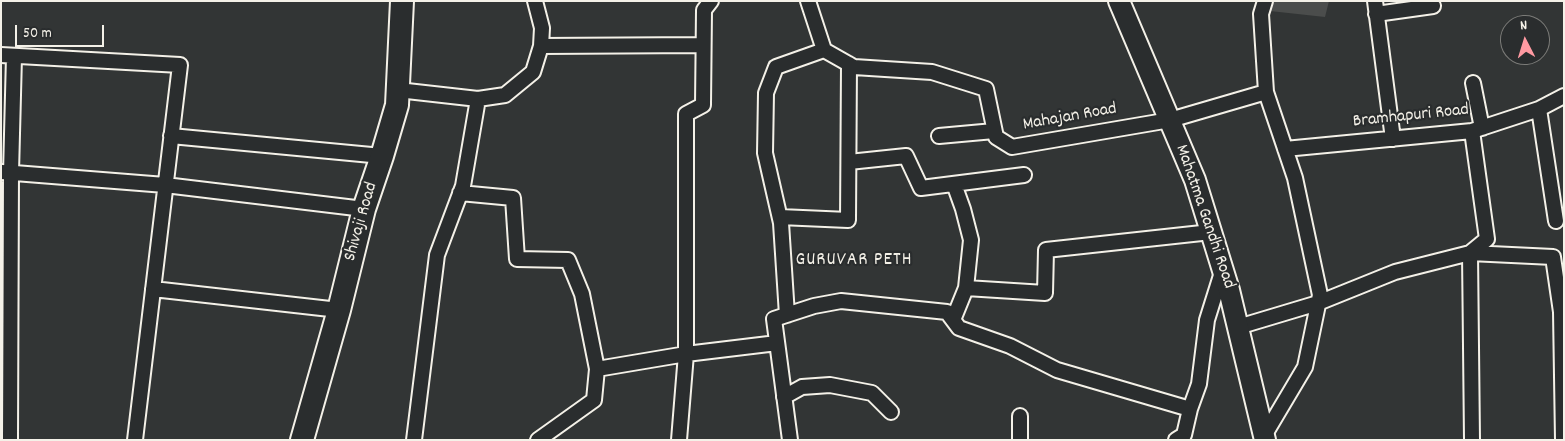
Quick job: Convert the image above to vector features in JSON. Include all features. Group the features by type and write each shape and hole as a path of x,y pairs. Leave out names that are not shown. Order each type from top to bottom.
{"main road":[{"name":"Shivaji Road","path":"302,440 339,310 364,209 397,105 402,1"},
{"name":"Mahatma Gandhi Road","path":"1119,1 1195,180 1223,269 1265,438"}],"street":[{"path":"398,90 478,100 505,95 533,72 540,46 542,28 535,1"},
{"path":"808,1 824,50 854,67 932,72 986,89 994,131 939,136"},
{"path":"1265,1 1260,14 1266,92 1295,178 1320,295 1305,367 1265,438"},
{"path":"680,440 686,354 686,114 703,106 704,10 706,3"},
{"path":"1393,139 1376,8 1433,6"},
{"path":"540,46 703,45"},
{"path":"787,315 780,217 765,153 766,93 776,66 824,50"},
{"path":"10,440 6,173 8,56 180,65 135,440"},
{"path":"780,217 848,220 849,64"},
{"path":"1470,253 1487,239 1473,83"},
{"path":"1170,120 1266,92"},
{"name":"Bramhapuri Road","path":"1285,149 1477,130 1539,109 1564,96"},
{"path":"414,440 437,255 463,186 478,100"},
{"path":"1539,109 1556,221"},
{"name":"Mahajan Road","path":"994,131 996,137 1012,147 1170,120"},
{"path":"171,136 382,156"},
{"path":"849,162 906,156 922,188 1024,175"},
{"path":"6,173 166,185 364,209"},
{"path":"954,184 963,208 971,240 966,288 954,320"},
{"path":"460,193 513,198 516,259 568,260 582,294 597,369 594,400 538,440"},
{"path":"966,288 1045,293 1046,250 1211,232"},
{"path":"1470,253 1472,440"},
{"path":"1238,327 1318,303 1395,272 1470,253 1552,257 1562,312 1563,440"},
{"path":"1176,440 1184,435 1190,409 1199,384 1207,320 1223,269"},
{"path":"153,289 339,310"},
{"path":"790,440 774,319 814,306 841,301 947,312 959,328 1010,346 1057,370 1190,409"},
{"path":"597,369 686,354 777,343"},
{"path":"784,397 802,387 830,385 872,393 891,412"},
{"path":"1020,416 1020,440"}],"shaded area":[{"path":"1273,1 1329,1 1325,17 1270,11"}],"district":[{"name":"GURUVAR PETH","path":"854,261"}]}
